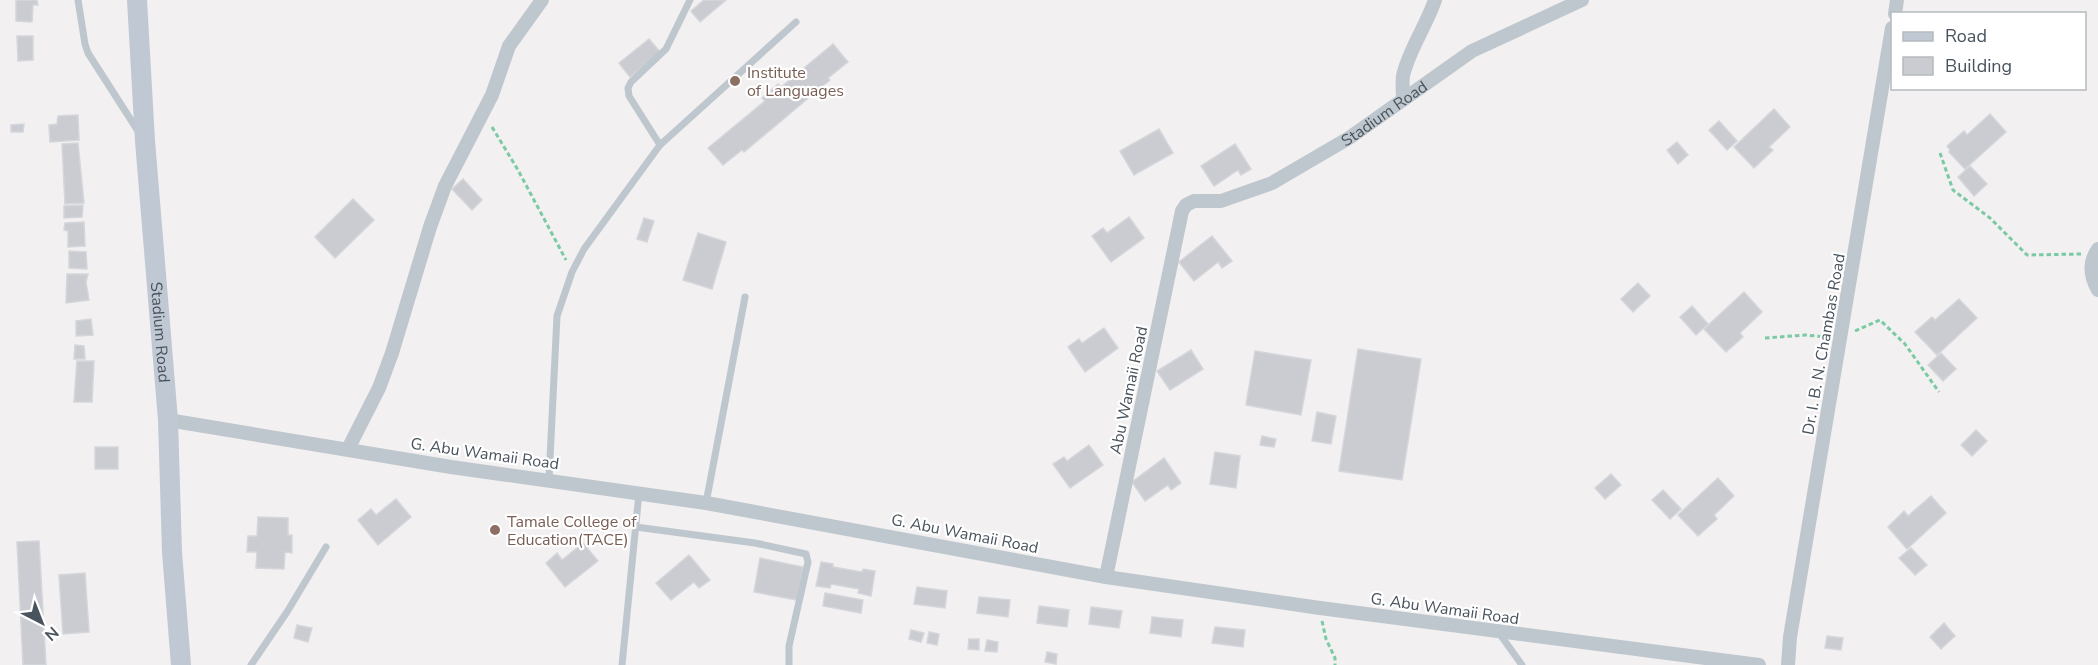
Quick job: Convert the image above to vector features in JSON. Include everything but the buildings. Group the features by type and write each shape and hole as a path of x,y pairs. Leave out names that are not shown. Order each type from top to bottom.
{"main road":[{"name":"Stadium Road","path":"137,0 145,141 168,420 172,552 181,665"}],"street":[{"path":"348,449 379,388 392,353 430,227 445,186 492,95 508,46 542,0"},
{"name":"Stadium Road","path":"1403,100 1402,77 1435,0"},
{"name":"Stadium Road","path":"1182,211 1186,205 1194,201 1221,201 1272,183 1349,138 1472,51 1582,0"},
{"name":"Dr. I. B. N. Chambas Road","path":"1788,665 1790,637 1891,40"},
{"name":"Abu Wamaii Road","path":"1107,577 1182,211"},
{"path":"2096,252 2090,272 2098,290"},
{"name":"G. Abu Wamaii Road","path":"168,420 451,467 706,502 1107,577 1320,608 1759,665"}],"lane":[{"path":"78,0 88,53 145,141"},
{"path":"660,145 629,96 628,88 631,82 666,49 690,0"},
{"path":"549,479 557,316 572,272 584,249 660,145 796,22"},
{"path":"706,502 745,297"},
{"path":"622,665 639,493"},
{"path":"636,527 755,543 806,554 808,562 789,645 789,665"},
{"path":"251,665 287,612 326,547"},
{"path":"1498,632 1522,665"}],"path":[{"path":"489,123 540,209 572,272"},
{"path":"1940,153 1953,190 1990,218 2027,255 2096,252"},
{"path":"1765,338 1806,335 1840,338 1880,320 1905,344 1939,392"},
{"path":"1320,608 1326,639 1335,658 1335,665"}],"place":[{"name":"Institute of Languages","path":"735,81"},
{"name":"Tamale College of Education(TACE)","path":"495,530"}]}
